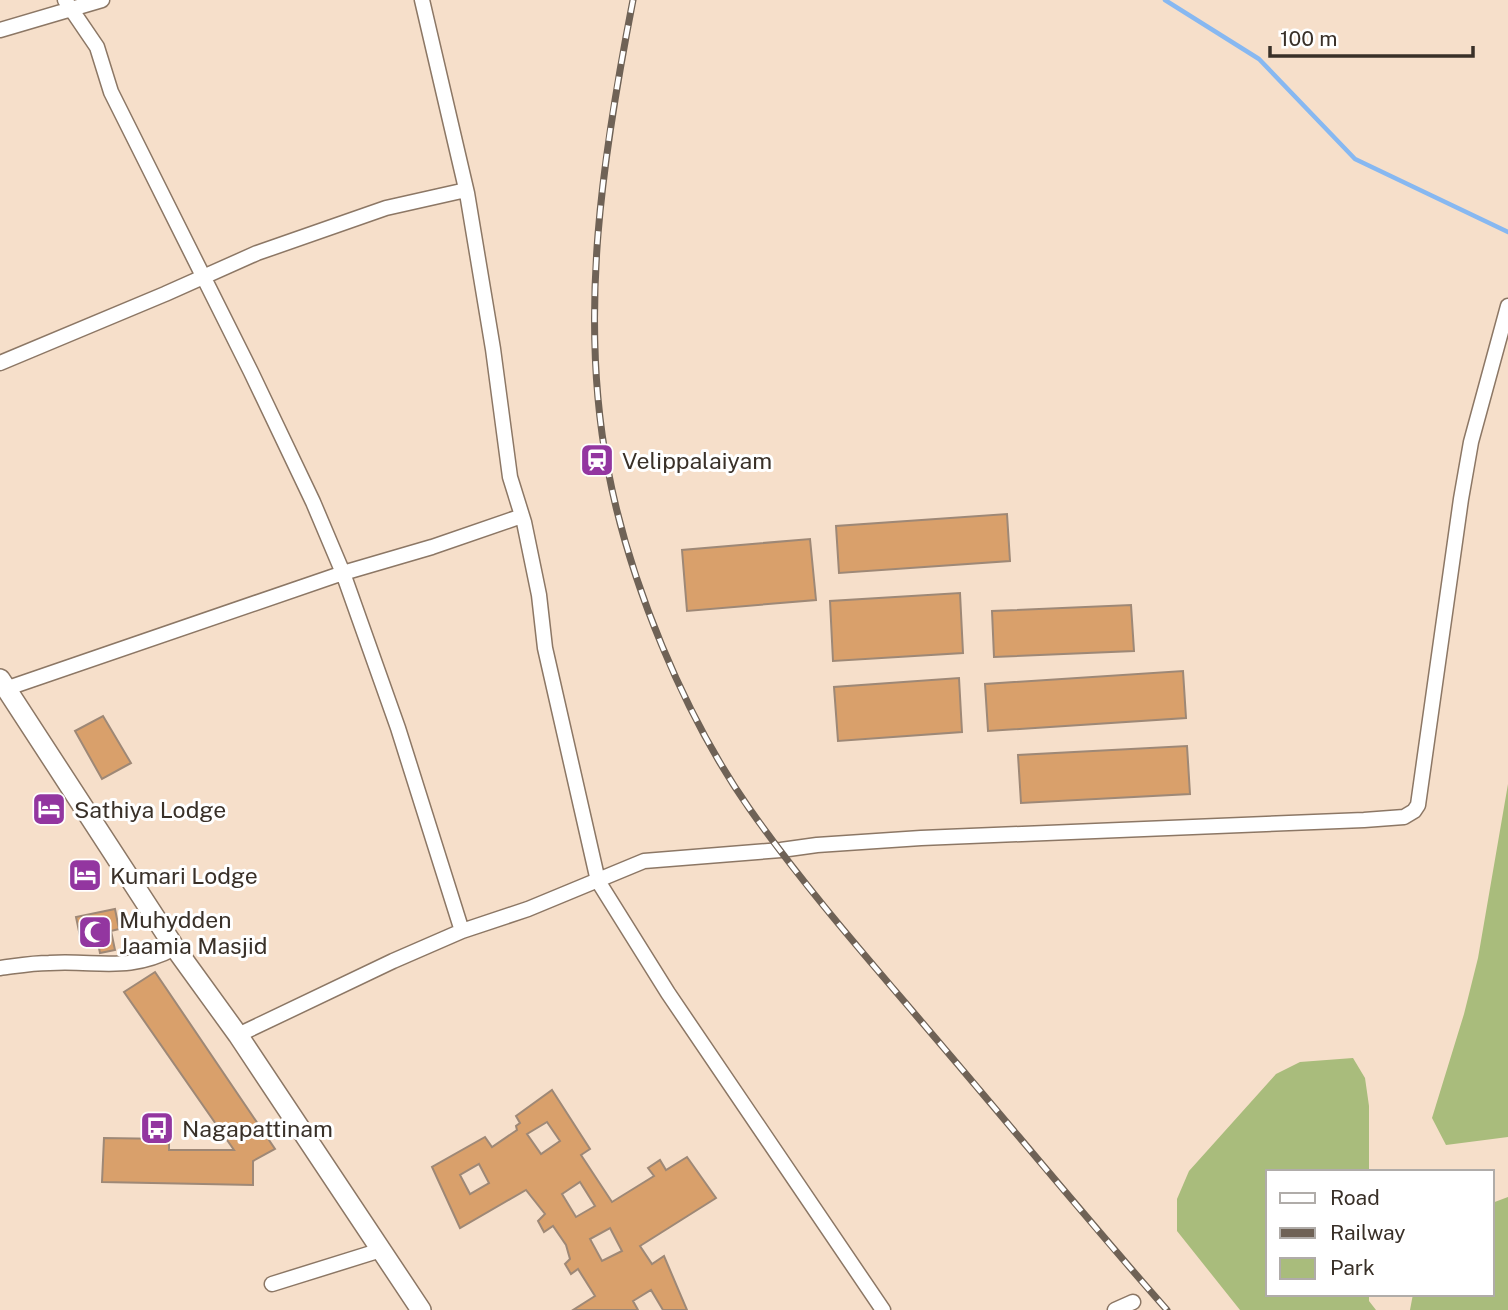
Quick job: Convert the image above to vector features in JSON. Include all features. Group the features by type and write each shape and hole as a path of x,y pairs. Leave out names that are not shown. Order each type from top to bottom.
{"main road":[{"path":"3,684 175,948 238,1035 421,1310"}],"street":[{"path":"0,30 68,5 102,0"},
{"path":"422,0 466,190 482,276 510,477 522,516 539,595 545,648 598,881 668,993 883,1310"},
{"path":"68,5 97,47 111,92 204,276 313,502 343,573 402,740 462,931"},
{"path":"0,363 257,253 386,208 466,190"},
{"path":"238,1035 462,931 528,909 644,861 817,845 1404,817 1418,805 1441,630 1471,442 1508,306"},
{"path":"3,684 522,516"},
{"path":"0,968 50,962 144,962 175,948"},
{"path":"272,1284 381,1250"},
{"path":"1115,1310 1133,1301"}],"green space":[{"path":"1508,784 1508,1137 1446,1145 1432,1118 1478,958"},
{"path":"1353,1058 1365,1078 1369,1106 1369,1170 1266,1170 1266,1296 1369,1296 1369,1301 1376,1310 1240,1310 1177,1231 1177,1199 1189,1171 1276,1074 1300,1062"},
{"path":"1508,1197 1508,1310 1410,1310 1413,1296 1494,1296 1494,1202"}],"building":[{"path":"1007,514 1010,561 839,573 836,526"},
{"path":"810,539 816,600 687,611 682,550"},
{"path":"960,593 963,653 833,661 830,601"},
{"path":"1131,605 1134,651 994,657 992,611"},
{"path":"1183,671 1186,718 988,731 985,684"},
{"path":"959,678 962,732 838,741 834,687"},
{"path":"103,716 131,763 102,779 75,731"},
{"path":"1187,746 1190,794 1021,803 1018,755"},
{"name":"Muhydden Jaamia Masjid","path":"115,909 119,929 111,931 115,950 100,953 96,933 80,936 76,917"},
{"path":"155,972 275,1149 253,1161 253,1185 102,1182 104,1138 169,1139 169,1150 234,1150 124,992"},
{"path":"552,1090 590,1149 581,1155 612,1202 654,1176 648,1168 660,1160 666,1170 687,1157 716,1198 640,1246 652,1264 664,1256 687,1310 663,1310 651,1290 633,1301 638,1310 573,1310 595,1296 578,1269 571,1274 565,1264 570,1259 566,1245 553,1226 544,1232 538,1221 545,1214 526,1190 460,1228 432,1167 485,1137 492,1147 517,1130 516,1126 520,1123 516,1116","holes":["547,1122 560,1141 541,1154 527,1134","479,1164 489,1183 470,1194 460,1175","580,1182 595,1206 576,1217 562,1194","610,1228 622,1251 602,1261 590,1239"]}],"waterway":[{"path":"1165,0 1259,59 1355,159 1508,232"}],"railway":[{"path":"633,0 604,175 598,234 595,352 599,411 617,513 662,646 702,732 725,771 795,870 1167,1310"}],"place":[{"name":"Velippalaiyam","path":"597,460"},
{"name":"Sathiya Lodge","path":"49,809"},
{"name":"Kumari Lodge","path":"85,875"},
{"name":"Muhydden Jaamia Masjid","path":"95,932"},
{"name":"Nagapattinam","path":"157,1128"}]}
